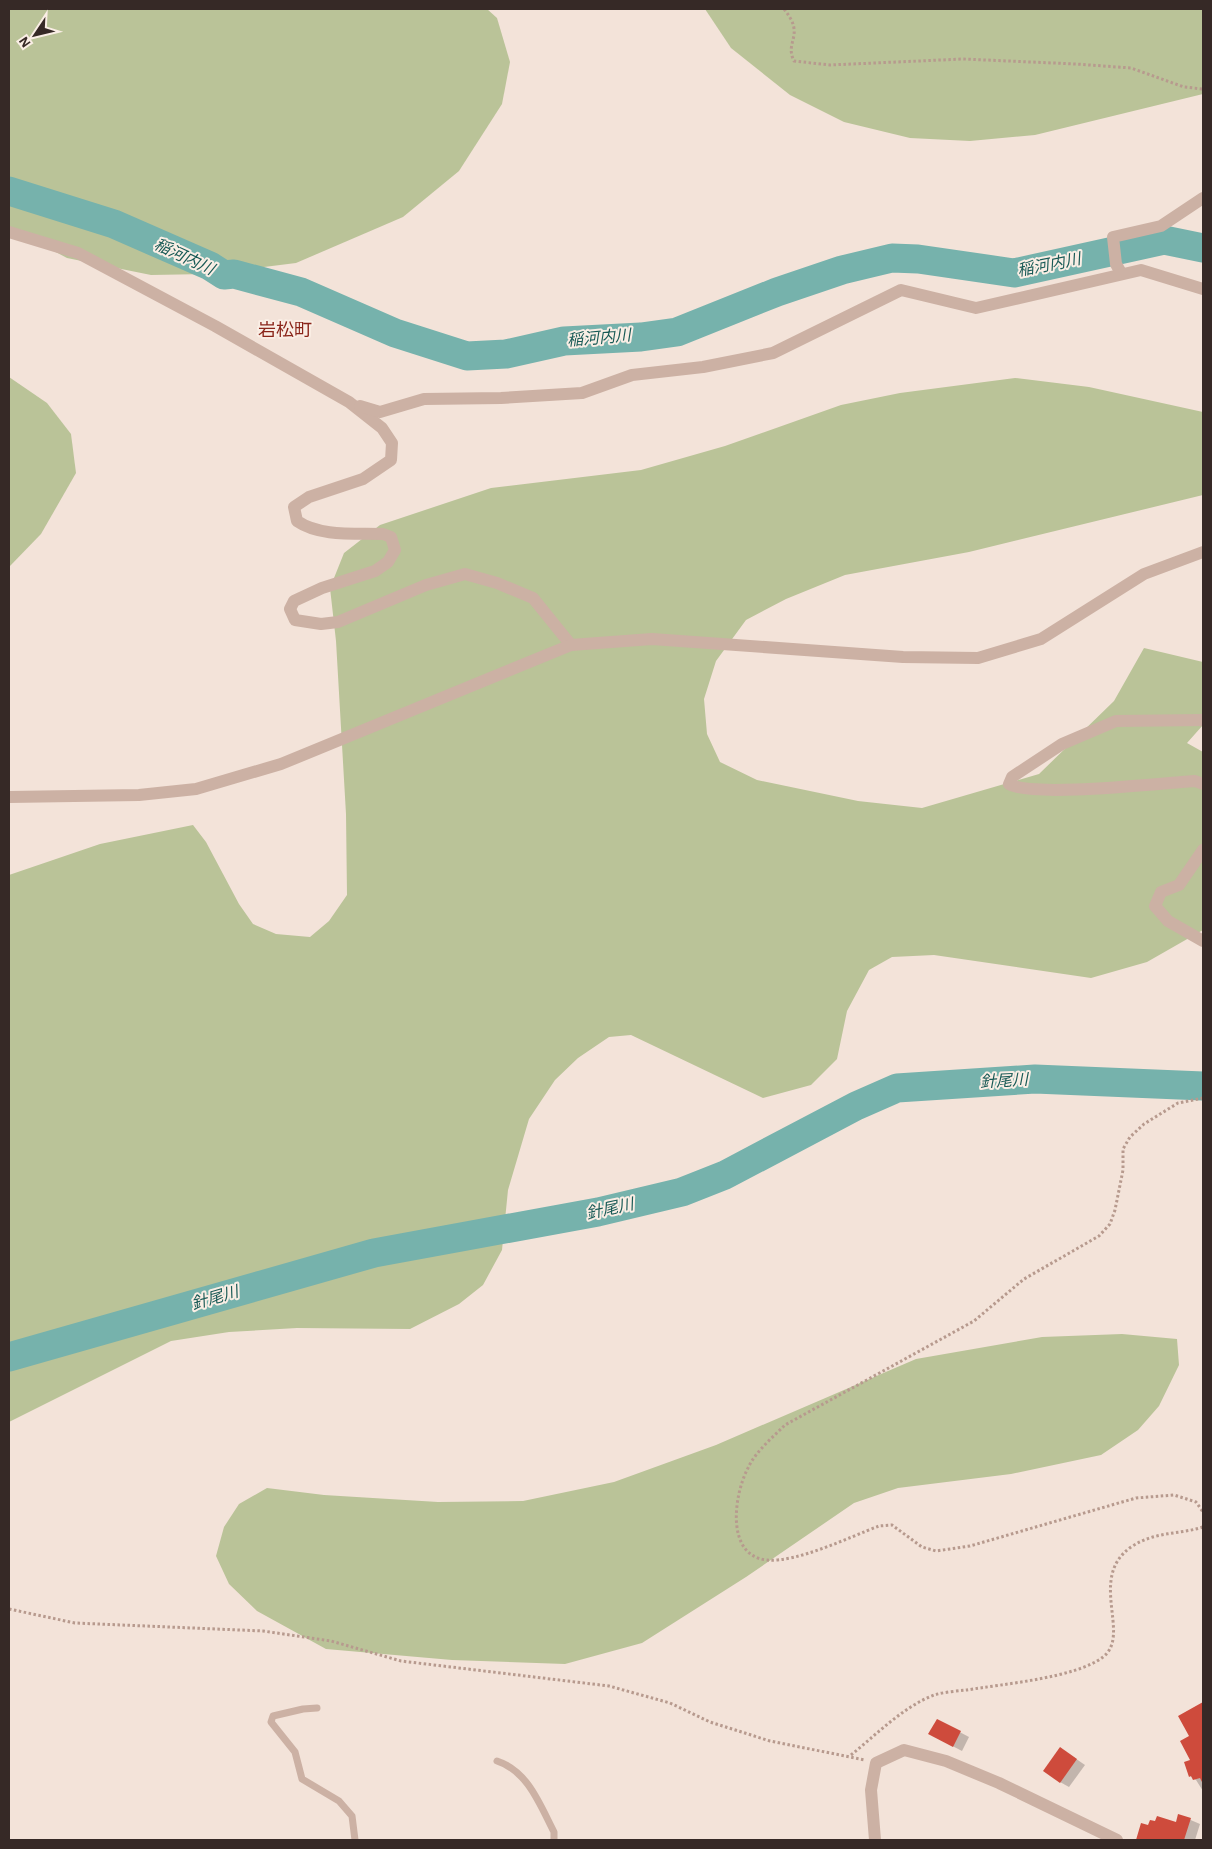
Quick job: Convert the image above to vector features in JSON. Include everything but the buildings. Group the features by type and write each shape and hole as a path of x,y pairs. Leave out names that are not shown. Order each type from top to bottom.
{"street":[{"path":"1118,268 1113,237 1161,226 1203,198"},
{"path":"9,232 78,253 215,326 349,402 382,428 392,443 391,460 363,479 308,497 294,507 297,520 306,527 335,533 383,534 391,537 395,550 388,562 375,571 322,588 294,601 290,609 296,620 322,624 338,622 426,585 465,574 497,582 533,598 571,645"},
{"path":"349,402 380,412 424,399 501,398 582,393 632,375 703,366 773,353 901,290 976,308 1118,268 1140,270 1203,289"},
{"path":"9,797 139,795 196,789 282,764 571,645 652,640 903,657 978,658 1042,639 1144,574 1203,552"},
{"path":"1203,720 1116,721 1062,744 1012,777 1009,784 1015,788 1043,791 1195,781 1203,784"},
{"path":"1203,850 1179,884 1161,892 1155,906 1168,921 1203,941"},
{"path":"875,1840 871,1790 876,1763 904,1750 946,1761 999,1783 1117,1840"}],"lane":[{"path":"317,1708 303,1709 273,1716 271,1722 295,1752 302,1779 340,1802 352,1816 355,1840"},
{"path":"497,1761 508,1764 526,1780 554,1832 554,1840"}],"path":[{"path":"784,9 793,20 796,28 791,54 794,60 830,65 963,59 1008,63 1076,64 1131,68 1184,87 1203,89"},
{"path":"1203,1098 1178,1102 1144,1124 1130,1137 1123,1150 1123,1170 1116,1210 1110,1224 1099,1236 1024,1279 974,1321 785,1425 763,1446 748,1468 740,1494 735,1526 741,1542 752,1556 768,1560 800,1556 879,1526 892,1525 922,1547 936,1551 970,1546 1136,1498 1174,1495 1196,1502 1203,1512"},
{"path":"9,1609 74,1623 263,1631 331,1641 401,1661 609,1686 670,1703 710,1722 770,1741 851,1755 913,1706 935,1695 1071,1672 1102,1658 1111,1649 1114,1629 1110,1582 1115,1562 1132,1547 1160,1533 1191,1531 1203,1527"}],"green space":[{"path":"9,9 487,9 497,18 510,62 502,104 459,171 403,217 296,263 207,274 151,275 67,258 9,227"},
{"path":"705,9 1203,9 1203,94 1035,135 970,141 910,138 844,122 790,95 731,48"},
{"path":"9,377 47,403 71,434 76,473 41,534 9,567"},
{"path":"1015,378 1089,387 1203,412 1203,495 969,552 845,575 786,599 746,620 716,661 704,699 707,734 720,762 757,780 858,801 922,808 1039,774 1114,701 1144,648 1203,662 1203,725 1187,743 1203,752 1203,930 1147,962 1091,978 934,955 892,957 869,970 847,1011 837,1059 811,1085 763,1098 631,1035 609,1037 578,1058 555,1080 529,1119 508,1190 502,1250 483,1285 459,1304 410,1329 297,1328 229,1332 171,1341 9,1422 9,875 100,844 193,825 206,842 239,904 253,924 276,934 310,937 329,921 347,895 346,814 336,641 330,588 344,553 380,525 491,488 641,470 725,446 841,405 900,393"},
{"path":"1122,1334 1177,1339 1179,1365 1159,1406 1138,1430 1101,1455 1011,1474 898,1488 854,1503 746,1577 642,1643 565,1664 452,1660 326,1649 257,1611 229,1584 216,1556 224,1527 239,1504 267,1488 324,1495 438,1502 523,1501 614,1482 716,1445 916,1359 1042,1337"}],"waterway":[{"name":"稲河内川","path":"9,191 114,224 210,266 224,275 234,274 301,292 395,333 467,356 506,354 564,341 641,337 677,332 777,292 842,270 892,258 918,259 1014,273 1164,240 1203,248"},
{"name":"針尾川","path":"9,1357 374,1253 598,1212 682,1192 725,1175 856,1106 897,1088 1035,1079 1203,1086"}],"district":[{"name":"岩松町","path":"285,331"}]}
